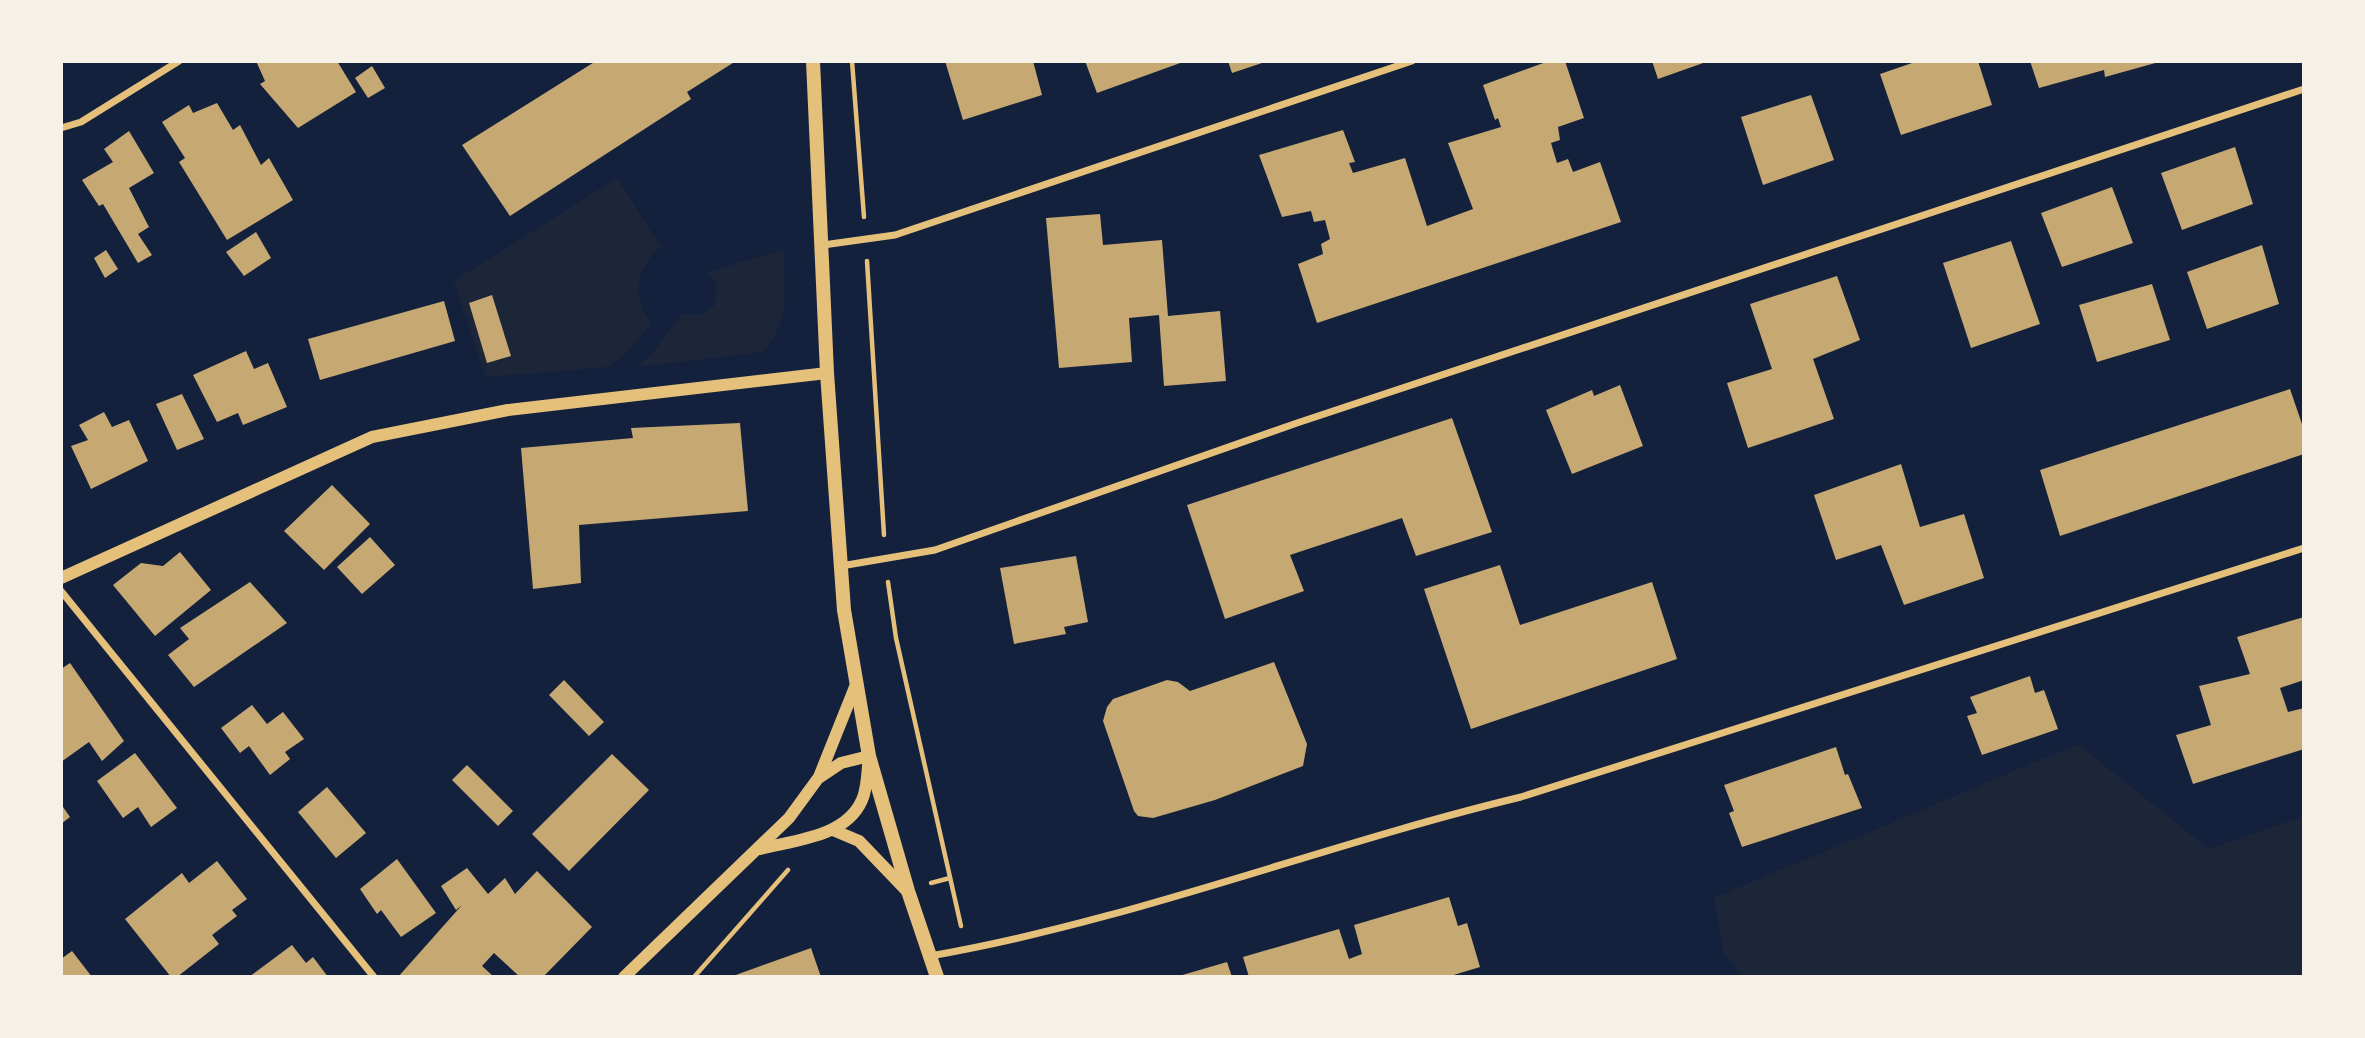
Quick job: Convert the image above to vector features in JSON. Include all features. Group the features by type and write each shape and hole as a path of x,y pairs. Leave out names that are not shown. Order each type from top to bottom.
{"main road":[{"path":"813,61 839,566 855,687 869,756 908,891 937,977"}],"street":[{"path":"61,128 81,122 179,61"},
{"path":"823,245 895,235 1412,61"},
{"path":"839,566 935,550 1297,423 2304,89"},
{"path":"61,578 372,438 508,410 827,373"},
{"path":"929,957 1083,925 1448,815 1521,797 2304,548"},
{"path":"61,591 374,977"},
{"path":"624,977 760,849 789,818 819,777 855,687"},
{"path":"760,849 833,830 854,814 863,797 869,756 841,763 819,777"},
{"path":"833,830 859,841 908,891"}],"path":[{"path":"852,61 876,360 886,560 896,638 966,950"},
{"path":"694,977 792,864"},
{"path":"908,891 950,878"}],"shaded area":[{"path":"617,178 661,247 646,264 639,283 641,303 651,323 627,353 607,367 486,377 454,281"},
{"path":"783,250 785,291 782,317 778,329 762,352 636,367 651,355 682,314 700,315 715,305 717,285 708,272"},
{"path":"2078,744 2209,849 2304,816 2304,977 1743,977 1724,953 1714,898"}],"building":[{"path":"256,61 337,61 356,92 298,128 260,84 265,81"},
{"path":"596,61 736,61 687,92 691,99 510,216 462,145"},
{"path":"945,61 1033,61 1042,95 963,120"},
{"path":"1085,61 1183,61 1183,62 1097,93"},
{"path":"1228,61 1265,61 1265,62 1232,73"},
{"path":"1549,61 1565,61 1584,118 1558,127 1560,140 1551,143 1557,163 1568,159 1573,172 1600,162 1621,222 1317,323 1298,264 1323,254 1321,244 1330,239 1325,220 1314,222 1311,211 1282,217 1259,155 1343,130 1355,162 1349,163 1353,173 1405,158 1427,226 1473,209 1448,143 1501,127 1498,118 1495,120 1483,85"},
{"path":"1652,61 1706,61 1706,62 1658,79"},
{"path":"1918,61 1978,61 1992,105 1901,135 1880,74"},
{"path":"2030,61 2159,62 2105,77 2104,70 2039,88"},
{"path":"372,66 385,88 368,98 355,78"},
{"path":"1811,95 1834,160 1763,185 1741,117"},
{"path":"217,103 233,130 240,125 261,165 269,158 293,200 227,240 179,162 185,158 162,122 189,105 193,113"},
{"path":"129,131 154,173 129,188 149,227 138,234 152,255 138,263 103,204 99,206 82,180 113,162 104,149"},
{"path":"2235,147 2253,204 2182,230 2161,173"},
{"path":"2112,187 2133,243 2062,267 2041,213"},
{"path":"1100,214 1103,245 1162,240 1168,316 1220,311 1226,381 1164,386 1159,315 1129,318 1132,362 1059,368 1046,218"},
{"path":"256,232 271,258 244,276 226,252"},
{"path":"2011,241 2040,324 1971,348 1943,263"},
{"path":"2262,245 2279,304 2207,329 2187,272"},
{"path":"106,250 118,269 105,278 94,258"},
{"path":"1837,276 1860,340 1813,359 1834,419 1748,448 1727,383 1772,369 1750,304"},
{"path":"2152,284 2170,340 2097,362 2079,305"},
{"path":"492,295 511,356 487,363 469,303"},
{"path":"444,301 455,341 320,380 308,339"},
{"path":"246,351 254,369 268,363 287,407 243,425 238,413 217,422 193,375"},
{"path":"1620,385 1643,446 1572,474 1546,410 1592,390 1594,396"},
{"path":"2290,389 2304,430 2304,454 2060,536 2040,470"},
{"path":"182,394 204,439 177,450 156,404"},
{"path":"104,412 112,427 129,420 148,461 91,489 71,446 88,440 79,425"},
{"path":"1452,418 1492,532 1416,556 1402,518 1290,555 1304,591 1225,619 1187,505"},
{"path":"740,423 748,511 579,525 581,583 533,589 521,448 633,438 631,428"},
{"path":"1901,464 1920,527 1964,514 1984,578 1904,605 1881,545 1836,560 1814,495"},
{"path":"332,485 370,524 324,570 284,531"},
{"path":"370,537 395,565 362,594 337,567"},
{"path":"180,552 211,590 155,636 113,585 141,563 163,566"},
{"path":"1076,556 1088,622 1064,627 1066,634 1014,644 1000,568"},
{"path":"1500,565 1520,625 1652,582 1677,659 1471,729 1424,589"},
{"path":"250,582 287,623 194,687 168,655 189,639 180,628"},
{"path":"2304,617 2304,680 2280,688 2288,712 2304,708 2304,749 2193,784 2176,735 2211,725 2199,686 2250,674 2237,637"},
{"path":"1274,662 1307,744 1303,766 1215,800 1153,818 1138,816 1103,721 1107,707 1113,699 1167,680 1178,682 1190,691"},
{"path":"70,663 124,741 102,761 89,742 61,762 61,669"},
{"path":"2030,676 2035,693 2044,690 2058,729 1982,755 1967,716 1977,713 1970,697"},
{"path":"564,680 604,722 589,736 549,695"},
{"path":"252,705 267,724 283,712 304,739 285,752 290,759 270,775 249,746 240,753 221,728"},
{"path":"1836,747 1845,775 1848,774 1862,808 1742,847 1729,813 1734,811 1724,785"},
{"path":"135,753 177,808 151,827 138,807 123,818 97,781"},
{"path":"612,754 649,790 569,871 532,834"},
{"path":"467,765 513,811 498,826 452,780"},
{"path":"327,787 366,833 336,858 298,812"},
{"path":"61,804 70,817 61,824"},
{"path":"397,859 436,913 401,937 381,910 377,914 360,889"},
{"path":"217,861 247,899 232,910 237,916 212,935 219,944 177,977 171,977 125,919 182,873 189,883"},
{"path":"467,868 488,894 505,878 515,894 537,871 592,927 543,977 520,977 494,953 482,966 494,977 398,977 462,905 456,910 441,886"},
{"path":"1449,897 1458,926 1467,923 1480,967 1447,977 1249,977 1243,957 1339,929 1349,959 1362,954 1354,925"},
{"path":"292,945 306,963 313,957 328,977 249,977"},
{"path":"811,948 821,977 733,977 733,976"},
{"path":"72,951 92,977 61,977 61,959"},
{"path":"1227,962 1232,977 1179,976"}]}
